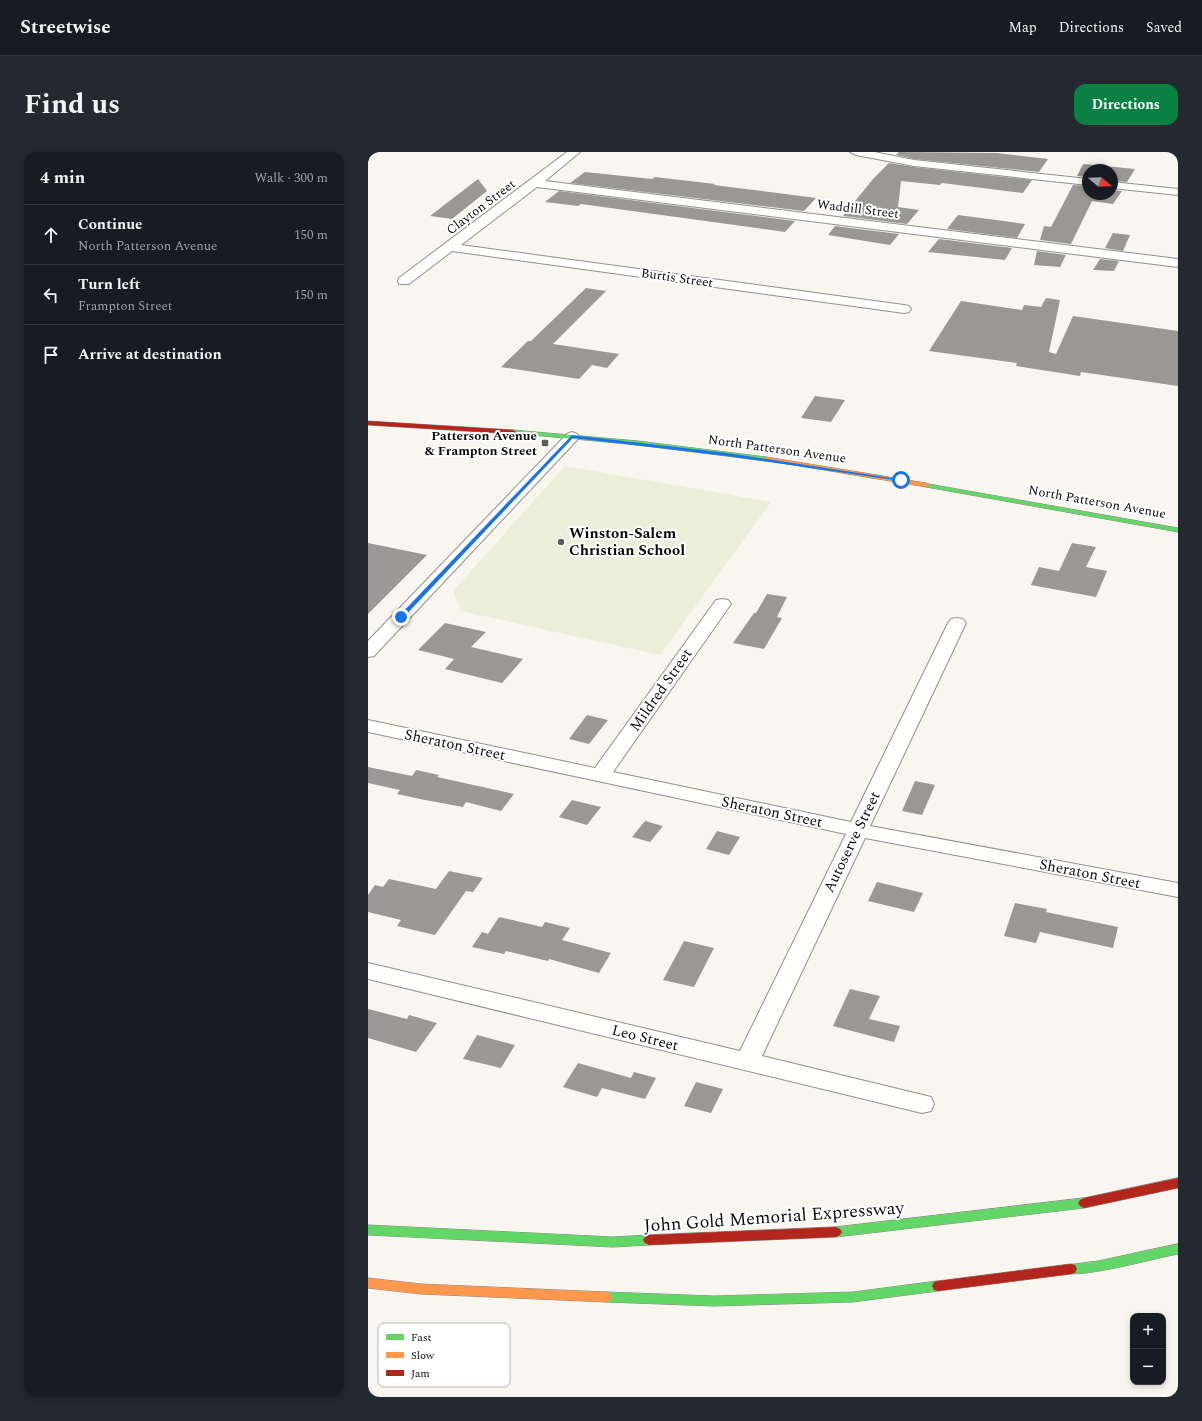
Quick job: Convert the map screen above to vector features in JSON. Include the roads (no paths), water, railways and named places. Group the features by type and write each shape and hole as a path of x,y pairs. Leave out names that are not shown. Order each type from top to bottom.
{"main road":[{"name":"North Patterson Avenue","path":"368,423 572,437 727,454 901,480 1178,530"},
{"name":"John Gold Memorial Expressway","path":"368,1230 393,1233 613,1242 847,1232 1083,1203 1178,1183"},
{"path":"368,1283 421,1289 714,1301 853,1297 1098,1266 1178,1249"}],"street":[{"name":"Clayton Street","path":"404,281 451,247 574,152"},
{"path":"856,152 914,163 1082,181"},
{"name":"Waddill Street","path":"535,183 1178,263"},
{"path":"1118,185 1176,188"},
{"name":"Burtis Street","path":"451,247 904,309"},
{"path":"368,652 572,437"},
{"name":"Mildred Street","path":"600,776 722,604"},
{"name":"Autoserve Street","path":"747,1062 957,623"},
{"name":"Sheraton Street","path":"368,726 858,830 1178,890"},
{"name":"Leo Street","path":"368,971 922,1104"}],"place":[{"name":"Patterson Avenue & Frampton Street","path":"545,443"},
{"name":"Winston-Salem Christian School","path":"561,542"}]}
